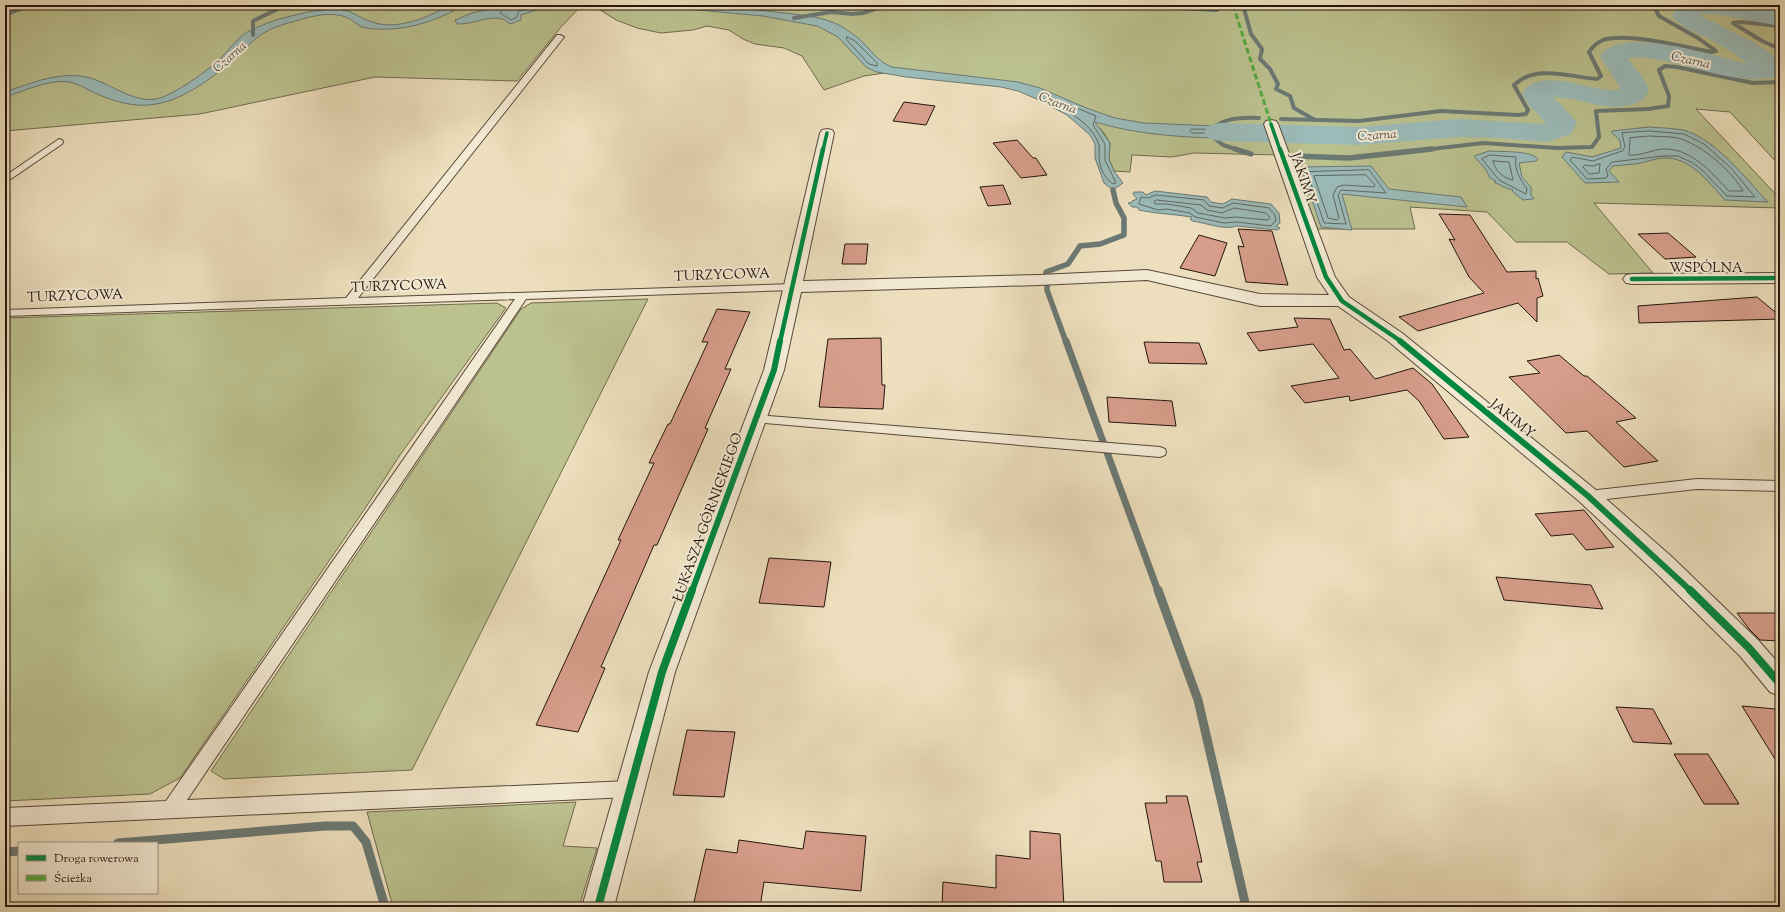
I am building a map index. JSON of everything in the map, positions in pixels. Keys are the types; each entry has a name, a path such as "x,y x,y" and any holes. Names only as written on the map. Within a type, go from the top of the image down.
{"street":[{"name":"JAKIMY","path":"1271,124 1326,277 1342,301 1395,337 1588,496 1663,564 1749,648 1780,684"},
{"name":"ŁUKASZA GÓRNICKIEGO","path":"598,907 662,672 774,370 827,133"},
{"path":"793,287 1147,275 1260,300 1342,301"},
{"name":"WSPÓLNA","path":"1632,279 1780,278"}],"lane":[{"path":"350,301 560,37"},
{"path":"5,180 59,142"},
{"name":"TURZYCOWA","path":"5,313 793,287"},
{"path":"171,809 523,296"},
{"path":"756,420 1160,452"},
{"path":"1588,496 1697,484 1780,486"},
{"path":"5,817 629,789"}],"green space":[{"path":"5,5 582,5 561,27 517,81 375,77 200,114 5,131"},
{"path":"587,5 1780,5 1780,166 1730,112 1696,109 1780,199 1780,208 1594,203 1653,273 1609,274 1567,242 1516,242 1487,212 1410,207 1415,229 1304,229 1278,155 1194,153 1172,157 1132,155 1130,172 1114,171 1109,159 1110,143 1104,133 1094,122 1012,85 891,72 864,76 824,90 802,56 784,48 755,44 743,39 729,30 707,26 693,30 661,33 637,28 616,20 597,8"},
{"path":"648,299 412,770 224,779 211,771 521,309 531,303"},
{"path":"497,303 506,308 400,455 364,510 180,778 150,794 5,801 5,318"},
{"path":"576,802 563,846 597,848 579,907 393,907 367,812"}],"water":[{"path":"450,5 464,5 430,21 417,25 392,29 366,28 341,15 333,14 316,16 276,27 262,34 226,66 198,87 177,98 156,104 126,104 104,97 69,82 53,82 5,97 5,92 25,85 58,77 80,76 98,81 131,96 156,99 172,93 200,75 225,54 243,35 259,26 276,20 313,11 341,9 372,22 392,25 402,24 423,18"},
{"path":"508,5 552,5 521,15 521,20 510,24 497,18 462,24 457,24 455,20 472,13"},
{"path":"644,5 731,8 814,17 832,22 845,29 858,38 882,61 892,67 1018,82 1040,88 1086,108 1115,118 1144,123 1265,128 1270,139 1204,138 1160,135 1116,128 1095,122 1110,143 1109,159 1114,171 1123,183 1113,190 1104,183 1095,158 1095,144 1090,135 1067,115 1018,91 1001,87 906,77 877,72 867,68 838,37 817,26 763,16"},
{"path":"1649,127 1683,130 1695,134 1707,141 1740,171 1768,202 1725,200 1698,172 1681,161 1672,158 1662,158 1613,166 1609,171 1619,182 1585,183 1562,157 1566,152 1592,157 1621,148 1620,140 1612,133 1612,131"},
{"path":"1489,151 1529,154 1538,159 1536,161 1519,163 1522,177 1531,187 1531,195 1534,198 1533,199 1523,200 1512,191 1513,190 1494,182 1496,181 1490,178 1486,170 1474,156"},
{"path":"1371,166 1389,189 1461,197 1467,207 1342,194 1352,230 1321,227 1301,167"},
{"path":"1155,191 1207,197 1211,202 1223,204 1232,199 1271,204 1279,213 1280,223 1276,226 1280,228 1277,230 1236,226 1221,227 1192,221 1190,219 1192,217 1139,210 1137,207 1132,207 1128,203 1137,199 1133,194 1134,192 1143,192 1146,195"}],"building":[{"path":"904,102 935,106 926,125 893,121"},
{"path":"1017,140 1033,158 1036,158 1047,175 1021,178 993,143"},
{"path":"1003,185 1011,204 988,206 980,187"},
{"path":"1439,214 1470,215 1507,272 1536,271 1536,279 1538,278 1543,296 1537,298 1537,322 1518,303 1418,331 1399,317 1484,293 1469,277 1449,239 1455,240"},
{"path":"1238,229 1272,231 1288,285 1246,282 1238,246 1244,247"},
{"path":"1668,233 1696,257 1665,259 1638,234"},
{"path":"1199,235 1227,243 1215,276 1180,268"},
{"path":"845,244 868,244 866,264 842,264"},
{"path":"1757,297 1780,316 1780,319 1639,323 1638,306"},
{"path":"717,309 750,312 725,369 731,369 705,428 708,429 657,545 654,545 601,667 605,668 578,732 536,725 621,540 618,540 654,463 649,463 668,424 670,424 708,342 702,342"},
{"path":"1294,318 1330,319 1344,350 1350,349 1375,379 1413,368 1432,384 1469,437 1444,439 1419,401 1407,390 1350,401 1349,396 1305,403 1291,386 1339,378 1313,344 1259,351 1247,333 1298,327"},
{"path":"881,338 882,385 885,385 883,409 819,407 828,339"},
{"path":"1144,342 1199,343 1207,364 1149,363"},
{"path":"1559,355 1584,376 1587,376 1636,418 1616,422 1658,461 1624,467 1587,431 1566,433 1509,377 1540,373 1527,361"},
{"path":"1107,397 1172,401 1176,426 1109,422"},
{"path":"1584,510 1614,547 1586,550 1573,534 1551,536 1535,514"},
{"path":"769,558 831,562 824,607 759,603"},
{"path":"1496,577 1591,585 1603,609 1504,600"},
{"path":"1737,613 1780,613 1780,641 1760,640 1749,629"},
{"path":"1742,706 1776,709 1780,715 1780,767"},
{"path":"1616,707 1653,709 1672,744 1633,742"},
{"path":"687,730 735,732 724,797 673,795"},
{"path":"1674,754 1708,754 1739,804 1704,804"},
{"path":"1166,796 1187,796 1202,862 1197,862 1202,882 1164,882 1161,861 1156,861 1145,803 1167,803"},
{"path":"806,831 866,836 861,891 764,882 760,907 734,907 694,902 706,849 737,853 739,840 803,849"},
{"path":"1030,831 1060,834 1064,907 942,907 943,882 996,888 996,855 1030,859"}],"waterway":[{"path":"5,15 31,5"},
{"path":"253,35 253,21 286,5"},
{"path":"794,18 831,12 852,14 863,13 877,8 909,5"},
{"path":"1138,5 1178,8"},
{"path":"1243,5 1251,34 1262,49 1260,59 1270,69 1278,84 1276,89 1290,96 1294,108 1315,120"},
{"path":"1315,120 1359,121 1441,111 1518,115 1526,114 1528,110 1514,85 1522,79 1542,73 1564,74 1597,79 1601,76 1589,52 1598,42 1614,38 1641,39 1711,52 1716,51 1698,38 1659,16 1656,10 1662,5"},
{"name":"Czarna","path":"1219,132 1359,136 1459,128 1499,129 1547,133 1560,128 1562,122 1539,99 1536,93 1544,89 1555,88 1611,99 1623,98 1634,93 1634,87 1613,56 1621,51 1632,49 1647,50 1750,72 1764,71 1768,66 1733,42 1697,24 1684,15 1690,9 1699,7 1722,8 1780,19"},
{"path":"1178,8 1217,10"},
{"path":"1780,26 1741,22 1733,23 1762,41 1780,49"},
{"path":"1426,150 1483,143 1557,148 1592,147 1599,137 1596,111 1648,109 1668,106 1669,96 1659,70 1665,66 1677,67 1753,83 1780,82"},
{"path":"1235,149 1223,145 1207,132 1213,127 1231,119 1259,118"},
{"path":"1281,119 1315,120"},
{"path":"1235,149 1251,154"},
{"path":"1426,150 1432,149"},
{"path":"1295,156 1349,158 1426,150"},
{"path":"1046,275 1046,272 1068,264 1080,246 1100,244 1124,235 1124,218 1116,203 1113,190"},
{"path":"1047,284 1047,290 1066,342"},
{"path":"1066,341 1158,591"},
{"path":"1158,590 1198,700 1246,907"},
{"path":"130,842 325,826 353,826 366,842 385,907"},
{"path":"5,852 18,851"}],"marked path":[{"path":"1233,5 1271,124"}],"cycle path":[{"path":"1271,124 1326,277 1342,301 1395,337 1588,496 1663,564 1749,648 1780,684"},
{"path":"598,907 662,672 774,370 827,133"},
{"path":"1632,279 1780,278"}]}
